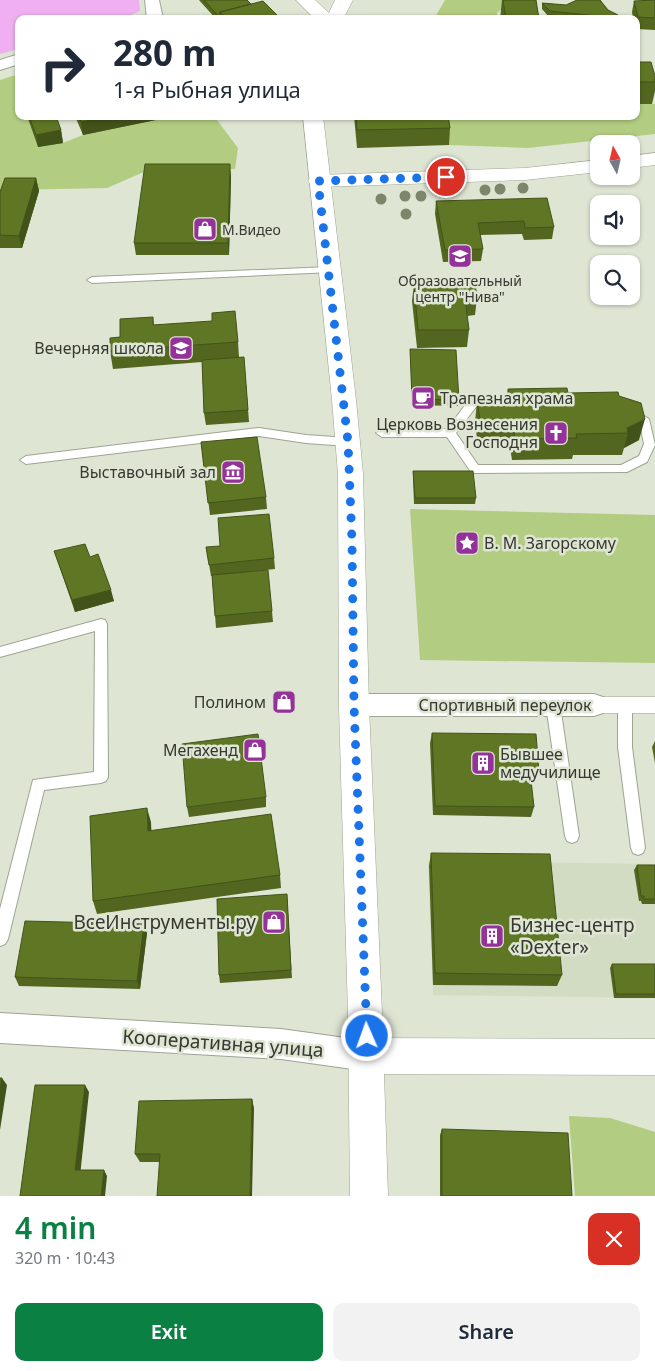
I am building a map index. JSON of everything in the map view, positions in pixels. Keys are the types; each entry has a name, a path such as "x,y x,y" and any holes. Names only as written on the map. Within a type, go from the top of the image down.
{"main road":[{"path":"306,0 320,15"},
{"path":"336,15 344,0"},
{"path":"313,120 318,181 348,442 352,541 354,705 367,1056 369,1196"},
{"path":"640,161 655,159"},
{"path":"318,181 525,174 590,167"},
{"name":"Кооперативная улица","path":"367,1056 655,1057"}],"street":[{"path":"152,0 154,15"},
{"path":"0,65 15,60"},
{"name":"Спортивный переулок","path":"354,705 655,705"},
{"name":"Кооперативная улица","path":"0,1028 280,1044 367,1056"}],"lane":[{"path":"92,280 329,270"},
{"path":"450,433 474,403 502,402"},
{"path":"450,433 475,469 623,468 643,459 650,444 645,422 622,406"},
{"path":"26,460 259,432 306,439 348,442"},
{"path":"382,433 450,433"},
{"path":"0,652 101,624 101,777 38,784 0,939"},
{"path":"553,705 572,836"},
{"path":"625,705 625,747 638,848"}],"shaded area":[{"path":"0,0 139,0 140,11 131,15 15,15 15,50 0,54"},
{"path":"428,861 655,864 655,998 433,995"}],"green space":[{"path":"445,0 513,0 497,13 497,15 436,15"},
{"path":"15,75 15,120 28,120 38,147 63,143 83,135 156,120 217,120 238,148 235,169 153,168 107,188 8,190 0,214 0,80"},
{"path":"640,104 655,104 655,134 590,135 590,141 528,148 449,145 446,130 439,120 640,120"},
{"path":"410,509 655,515 655,663 420,660"},
{"path":"569,1116 610,1118 655,1132 655,1196 575,1196"}],"building":[{"path":"204,0 247,0 251,4 220,12 220,15 217,15"},
{"path":"503,0 536,0 538,15 505,15"},
{"path":"577,0 600,0 608,10 618,15 587,15 550,11 542,3 566,5"},
{"path":"655,0 655,18 640,17 640,15 638,15 634,1"},
{"path":"263,1 277,15 223,15 220,12"},
{"path":"640,62 651,62 655,82 640,82"},
{"path":"30,120 57,120 61,130 36,135"},
{"path":"356,120 449,120 450,128 357,130"},
{"path":"145,164 230,164 228,243 134,243"},
{"path":"5,178 36,178 19,236 0,235 0,192"},
{"path":"547,198 554,227 525,228 524,221 478,223 483,249 445,250 436,201"},
{"path":"475,283 477,298 465,298 469,330 418,330 414,284"},
{"path":"235,311 238,342 110,351 110,338 120,337 120,319 153,317 153,325 212,321 212,313"},
{"path":"410,349 456,350 459,400 412,399"},
{"path":"244,357 248,410 204,413 202,360"},
{"path":"567,388 568,393 618,392 619,396 641,403 645,419 627,428 628,433 576,434 577,438 515,439 513,425 481,425 477,401 509,400 508,389"},
{"name":"Выставочный зал","path":"257,437 266,497 208,503 201,442"},
{"path":"413,471 473,471 476,498 415,498"},
{"path":"269,514 274,558 209,565 206,547 220,546 218,518"},
{"path":"85,544 90,557 98,554 111,590 72,600 54,551"},
{"path":"268,570 272,611 215,616 212,575"},
{"name":"Бывшее медучилище","path":"432,733 536,734 539,771 530,771 534,807 435,806"},
{"path":"258,734 266,797 187,807 182,744"},
{"path":"147,808 148,831 271,814 280,875 93,901 90,816"},
{"name":"Бизнес-центр «Dexter»","path":"431,853 550,854 562,975 435,973"},
{"path":"637,865 655,865 655,899 644,899 644,896 641,896"},
{"path":"287,894 291,970 219,975 217,899"},
{"path":"25,921 144,924 137,981 15,977"},
{"path":"612,964 655,964 655,994 616,994"},
{"path":"35,1085 85,1085 75,1170 104,1170 101,1196 20,1196"},
{"path":"252,1099 250,1196 157,1196 160,1154 135,1154 139,1101"},
{"path":"442,1129 568,1133 572,1196 442,1196"}],"place":[{"name":"М.Видео","path":"205,229"},
{"name":"Образовательный центр \"Нива\"","path":"460,256"},
{"name":"Вечерняя школа","path":"181,348"},
{"name":"Трапезная храма","path":"423,398"},
{"name":"Церковь Вознесения Господня","path":"556,433"},
{"name":"Выставочный зал","path":"233,472"},
{"name":"В. М. Загорскому","path":"467,543"},
{"name":"Полином","path":"284,702"},
{"name":"Мегахенд","path":"255,750"},
{"name":"Бывшее медучилище","path":"483,763"},
{"name":"ВсеИнструменты.ру","path":"274,922"},
{"name":"Бизнес-центр «Dexter»","path":"492,936"}],"route":[{"path":"367,1036 354,705 352,541 348,442 318,181 446,177"}]}
